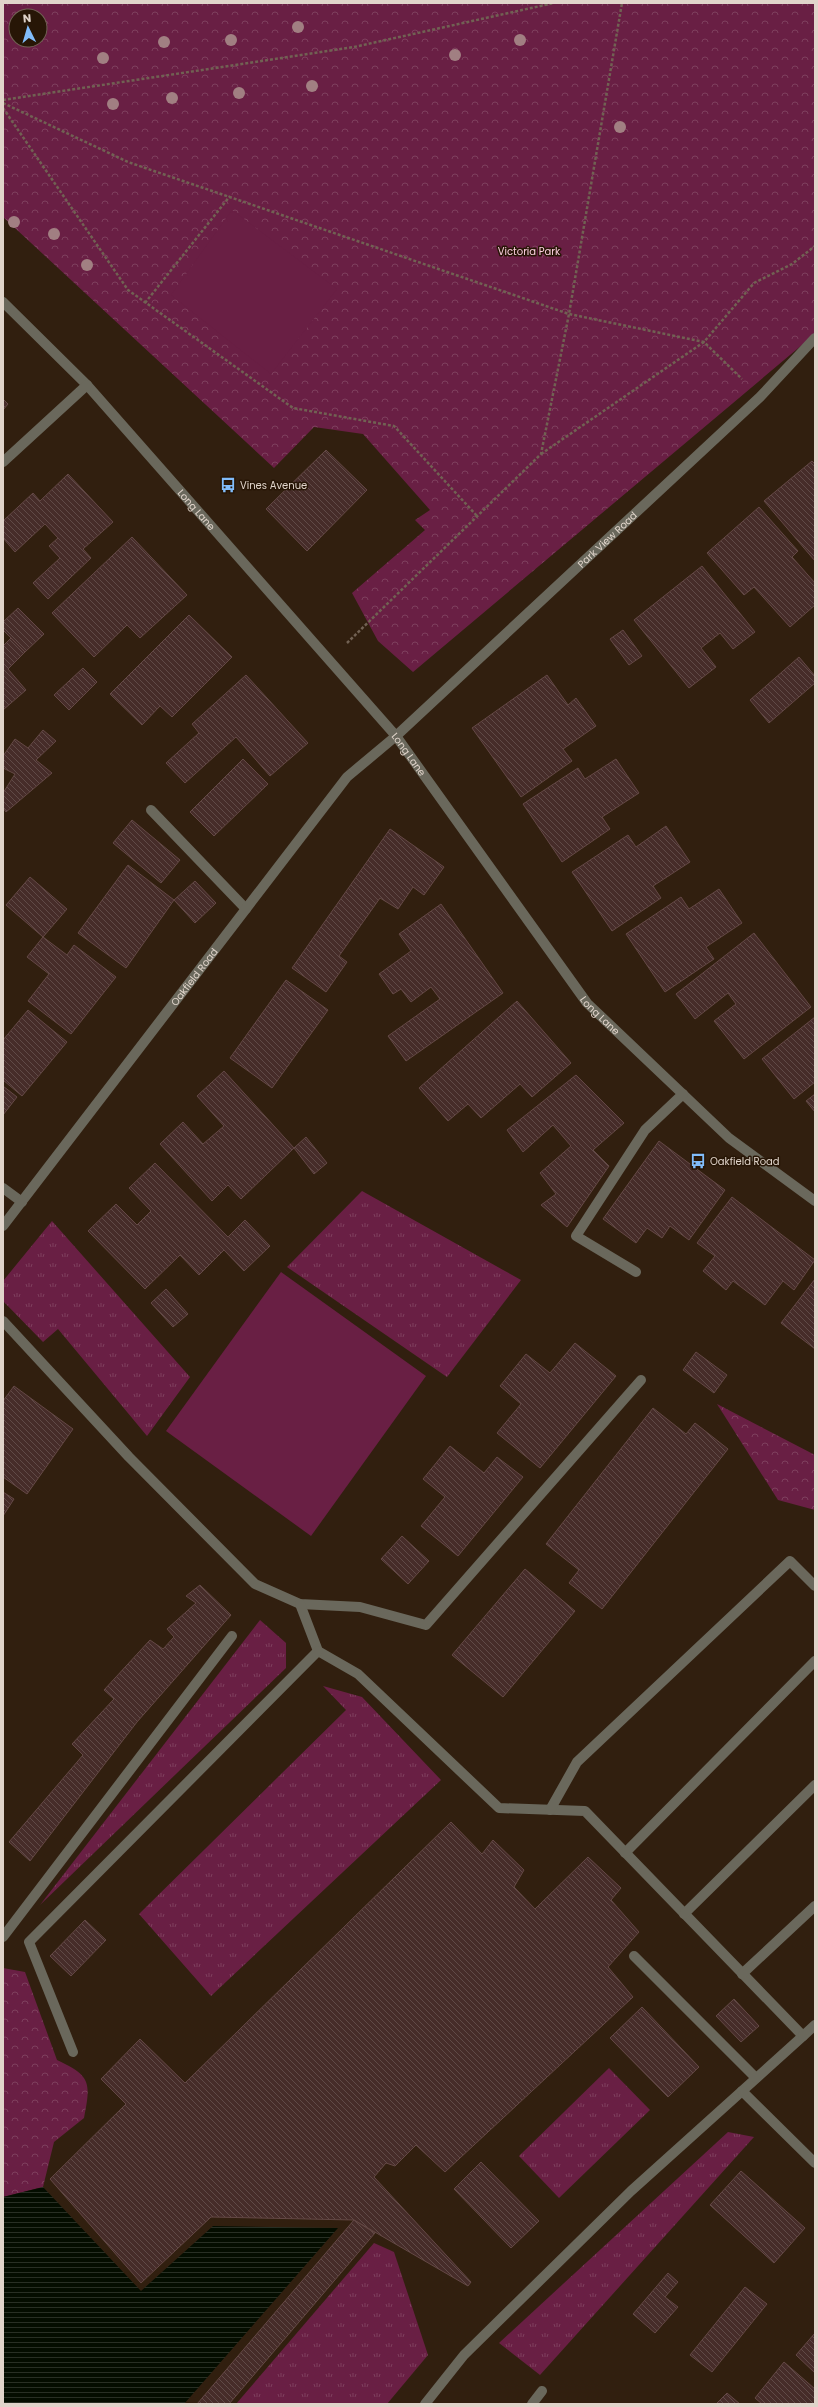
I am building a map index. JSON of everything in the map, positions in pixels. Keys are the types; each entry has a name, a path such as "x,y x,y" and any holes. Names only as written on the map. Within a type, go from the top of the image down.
{"street":[{"name":"Long Lane","path":"3,302 87,385 396,736 588,1003 729,1138 815,1201"},
{"name":"Park View Road","path":"396,736 760,397 815,338"},
{"path":"3,462 87,385"},
{"name":"Oakfield Road","path":"3,1226 347,777 396,736"},
{"path":"151,810 246,909"},
{"path":"636,1272 576,1236 645,1130 683,1094"},
{"path":"3,1188 22,1202"},
{"path":"3,1321 129,1457 255,1584 300,1604 360,1607 426,1625 641,1380"},
{"path":"550,1810 577,1762 790,1561 815,1586"},
{"path":"300,1604 318,1651 358,1674 498,1808 585,1811 803,2036"},
{"path":"3,1937 232,1636"},
{"path":"73,2052 29,1942 318,1651"},
{"path":"625,1853 815,1661"},
{"path":"684,1914 815,1785"},
{"path":"742,1974 815,1906"},
{"path":"634,1956 756,2078"},
{"path":"428,2403 470,2349 631,2191 815,2025"},
{"path":"742,2091 815,2163"},
{"path":"532,2404 542,2391"}],"path":[{"path":"3,102 354,47 554,3"},
{"path":"541,454 568,314 622,3"},
{"path":"3,102 128,162 568,314 704,342 760,397"},
{"path":"3,108 128,290 293,408 394,426 478,517"},
{"path":"145,302 230,196"},
{"path":"329,661 541,454 704,342 754,283 792,264 815,246"}],"green space":[{"name":"Victoria Park","path":"3,3 815,3 815,334 413,672 378,641 352,593 425,530 415,520 430,510 363,434 314,427 274,468 3,217"},
{"path":"232,210 337,289 271,374 171,295"},
{"path":"362,1191 521,1280 447,1377 287,1267"},
{"path":"52,1221 190,1377 147,1436 58,1329 43,1342 3,1301 3,1281"},
{"path":"281,1272 426,1376 311,1536 166,1431"},
{"path":"717,1404 815,1455 815,1510 778,1500"},
{"path":"260,1620 286,1643 286,1668 40,1905"},
{"path":"323,1686 362,1697 441,1780 211,1996 139,1914 346,1710"},
{"path":"3,1968 25,1972 57,2060 77,2071 82,2076 86,2082 88,2096 84,2118 54,2142 43,2187 3,2197"},
{"path":"609,2068 650,2110 559,2198 519,2156"},
{"path":"728,2132 754,2137 540,2375 499,2343"},
{"path":"374,2243 394,2252 428,2355 387,2404 236,2404"}],"shaded area":[{"path":"43,2187 141,2291 213,2226 338,2228 184,2404 3,2404 3,2197"}],"building":[{"path":"3,399 8,404 3,410"},
{"path":"326,450 367,490 307,551 266,509"},
{"path":"812,461 815,464 815,561 764,501"},
{"path":"68,474 113,522 83,549 91,558 48,599 33,583 60,558 49,546 58,538 45,524 15,552 3,538 3,521 33,493 40,501"},
{"path":"759,507 798,551 792,557 815,583 815,605 790,627 754,587 744,595 707,553"},
{"path":"132,537 187,595 140,638 127,625 94,657 52,613"},
{"path":"702,566 755,632 733,649 720,633 701,648 716,667 689,688 634,620"},
{"path":"18,608 44,634 25,652 3,630 3,622"},
{"path":"189,615 232,657 172,717 160,706 142,725 110,694"},
{"path":"623,630 642,656 629,665 610,639"},
{"path":"11,638 25,652 8,669 26,690 3,710 3,646"},
{"path":"799,657 815,676 815,683 769,723 750,700"},
{"path":"83,668 97,682 69,710 54,695"},
{"path":"246,675 308,743 270,776 236,737 185,783 166,763 199,733 192,724"},
{"path":"547,675 568,705 576,698 596,726 563,749 572,761 521,797 472,728"},
{"path":"43,730 56,741 36,760 52,773 6,812 3,808 3,793 15,774 3,768 3,756 15,739 28,748"},
{"path":"243,759 268,784 214,836 190,812"},
{"path":"616,759 639,793 602,817 610,829 562,862 523,804 578,768 585,779"},
{"path":"132,820 180,860 161,883 113,843"},
{"path":"666,826 690,862 653,886 661,898 612,931 572,872 628,835 636,847"},
{"path":"390,829 444,867 424,895 413,887 398,909 380,898 339,956 347,962 326,992 292,968"},
{"path":"128,865 174,900 126,968 78,933"},
{"path":"30,877 67,909 43,937 6,905"},
{"path":"195,881 216,903 195,923 174,900"},
{"path":"719,889 742,923 706,947 714,959 665,992 626,934 681,897 689,909"},
{"path":"441,904 503,993 406,1061 388,1036 440,999 431,987 411,1002 401,989 393,994 379,974 411,951 399,934"},
{"path":"754,933 811,1007 744,1059 714,1021 736,1004 728,993 695,1019 676,994"},
{"path":"43,937 67,955 74,945 116,977 71,1034 28,1001 49,974 27,957"},
{"path":"286,980 328,1010 272,1088 230,1058"},
{"path":"517,1001 571,1063 532,1097 520,1084 481,1118 468,1104 448,1121 419,1088"},
{"path":"28,1010 67,1042 22,1096 3,1080 3,1040"},
{"path":"815,1017 815,1082 794,1099 762,1059"},
{"path":"224,1071 294,1148 241,1199 228,1185 212,1201 160,1144 183,1122 203,1144 224,1126 197,1096"},
{"path":"576,1075 624,1123 593,1150 609,1166 567,1227 541,1205 556,1194 540,1173 571,1146 553,1125 523,1152 507,1130"},
{"path":"3,1086 17,1097 3,1115"},
{"path":"815,1094 815,1112 806,1101"},
{"path":"306,1137 327,1163 314,1174 294,1148"},
{"path":"659,1141 725,1190 689,1240 670,1226 662,1238 647,1228 636,1243 603,1219"},
{"path":"155,1163 228,1237 245,1220 270,1246 244,1271 224,1250 199,1275 180,1255 145,1289 88,1231 116,1204 137,1225 151,1211 129,1188"},
{"path":"732,1197 815,1260 794,1290 783,1281 765,1305 733,1281 726,1290 703,1271 715,1256 697,1243"},
{"path":"815,1279 815,1349 781,1323"},
{"path":"166,1289 188,1314 173,1327 151,1303"},
{"path":"575,1343 616,1376 540,1468 497,1433 521,1404 500,1386 526,1354 550,1373"},
{"path":"696,1352 727,1375 714,1393 683,1370"},
{"path":"14,1386 73,1429 27,1494 3,1477 3,1401"},
{"path":"653,1408 686,1434 695,1423 728,1449 602,1609 569,1583 579,1570 546,1544"},
{"path":"450,1446 484,1473 497,1457 523,1477 458,1556 421,1526 445,1497 423,1479"},
{"path":"3,1492 14,1499 3,1516"},
{"path":"402,1536 429,1561 408,1584 381,1559"},
{"path":"525,1569 575,1611 503,1697 452,1655"},
{"path":"200,1585 231,1615 137,1722 30,1861 9,1842 83,1755 72,1744 114,1699 104,1690 150,1640 163,1649 174,1637 167,1629 196,1603 186,1596"},
{"path":"451,1822 482,1854 493,1840 524,1870 514,1887 535,1909 588,1857 621,1888 611,1900 639,1932 608,1967 633,1997 445,2172 416,2145 395,2166 386,2163 374,2177 471,2282 468,2286 354,2220 211,2217 141,2283 50,2179 126,2104 101,2079 140,2039 185,2083"},
{"path":"85,1920 106,1940 71,1976 50,1956"},
{"path":"734,1999 759,2026 741,2042 716,2016"},
{"path":"642,2007 699,2067 668,2097 610,2038"},
{"path":"481,2162 539,2221 511,2248 454,2189"},
{"path":"741,2171 805,2228 774,2263 710,2205"},
{"path":"354,2220 375,2233 229,2404 197,2404"},
{"path":"668,2273 678,2282 665,2297 678,2307 655,2333 633,2314"},
{"path":"745,2287 767,2304 712,2372 690,2355"},
{"path":"815,2333 815,2373 796,2355"},
{"path":"784,2362 815,2389 815,2404 762,2404 755,2398"},
{"path":"727,2393 740,2404 716,2404"}],"place":[{"name":"Vines Avenue","path":"228,485"},
{"name":"Oakfield Road","path":"698,1161"}]}
